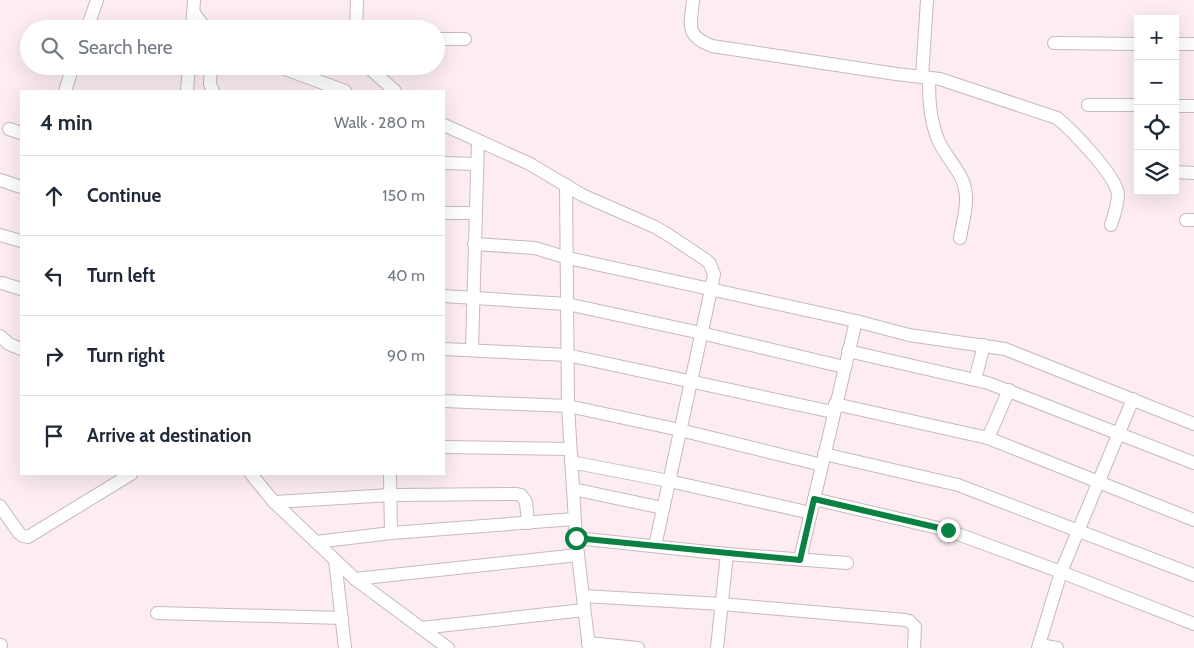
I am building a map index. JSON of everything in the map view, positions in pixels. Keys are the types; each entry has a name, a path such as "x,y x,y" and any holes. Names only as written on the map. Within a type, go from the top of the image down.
{"street":[{"path":"89,20 96,0"},
{"path":"356,20 357,0"},
{"path":"693,0 691,29 695,37 712,46 961,85 1057,118 1112,179 1118,196 1111,225"},
{"path":"927,0 926,78 929,106 936,132 944,151 960,174 966,196 960,238"},
{"path":"193,20 194,6"},
{"path":"194,6 201,20"},
{"path":"445,39 465,39"},
{"path":"1054,43 1134,44"},
{"path":"1179,44 1194,44"},
{"path":"65,90 70,75"},
{"path":"187,90 188,75"},
{"path":"210,75 210,84 213,90"},
{"path":"301,75 342,90"},
{"path":"376,75 391,90"},
{"path":"1088,105 1134,106"},
{"path":"1179,106 1194,106"},
{"path":"445,125 530,164 582,195 655,227 706,260 713,269 711,290 654,546"},
{"path":"472,350 478,140"},
{"path":"445,163 477,164"},
{"path":"1179,172 1194,173"},
{"path":"0,180 20,187"},
{"path":"566,185 568,406 574,519 589,645 638,648"},
{"path":"445,213 475,213"},
{"path":"0,235 20,241"},
{"path":"474,244 535,248 568,258 909,335 1005,349 1194,424"},
{"path":"2,283 20,289"},
{"path":"445,296 567,304 844,367"},
{"path":"800,560 834,408 856,322"},
{"path":"0,336 9,344 20,349"},
{"path":"975,380 984,345"},
{"path":"445,349 568,355 690,381 988,438 1194,520"},
{"path":"848,351 975,380 1009,390 1194,463"},
{"path":"988,438 1009,390"},
{"path":"1057,648 1039,646 1061,572 1133,399"},
{"path":"445,401 568,406 823,459 952,483 1194,575"},
{"path":"445,447 571,456 811,513"},
{"path":"0,506 23,536 31,535 129,475"},
{"path":"252,475 274,502 355,578 448,648"},
{"path":"390,475 391,533"},
{"path":"573,489 663,508"},
{"path":"274,502 391,495 517,494 521,495 526,502 528,523"},
{"path":"814,499 948,530 1194,624"},
{"path":"316,542 391,533 574,519"},
{"path":"576,538 728,554 847,563"},
{"path":"717,648 728,554"},
{"path":"355,578 578,555"},
{"path":"335,560 346,647"},
{"path":"583,596 722,604 904,620 909,621 914,627 914,648"},
{"path":"421,628 584,610"},
{"path":"158,613 342,618"}],"route":[{"path":"576,538 800,560 814,499 948,530"}]}
